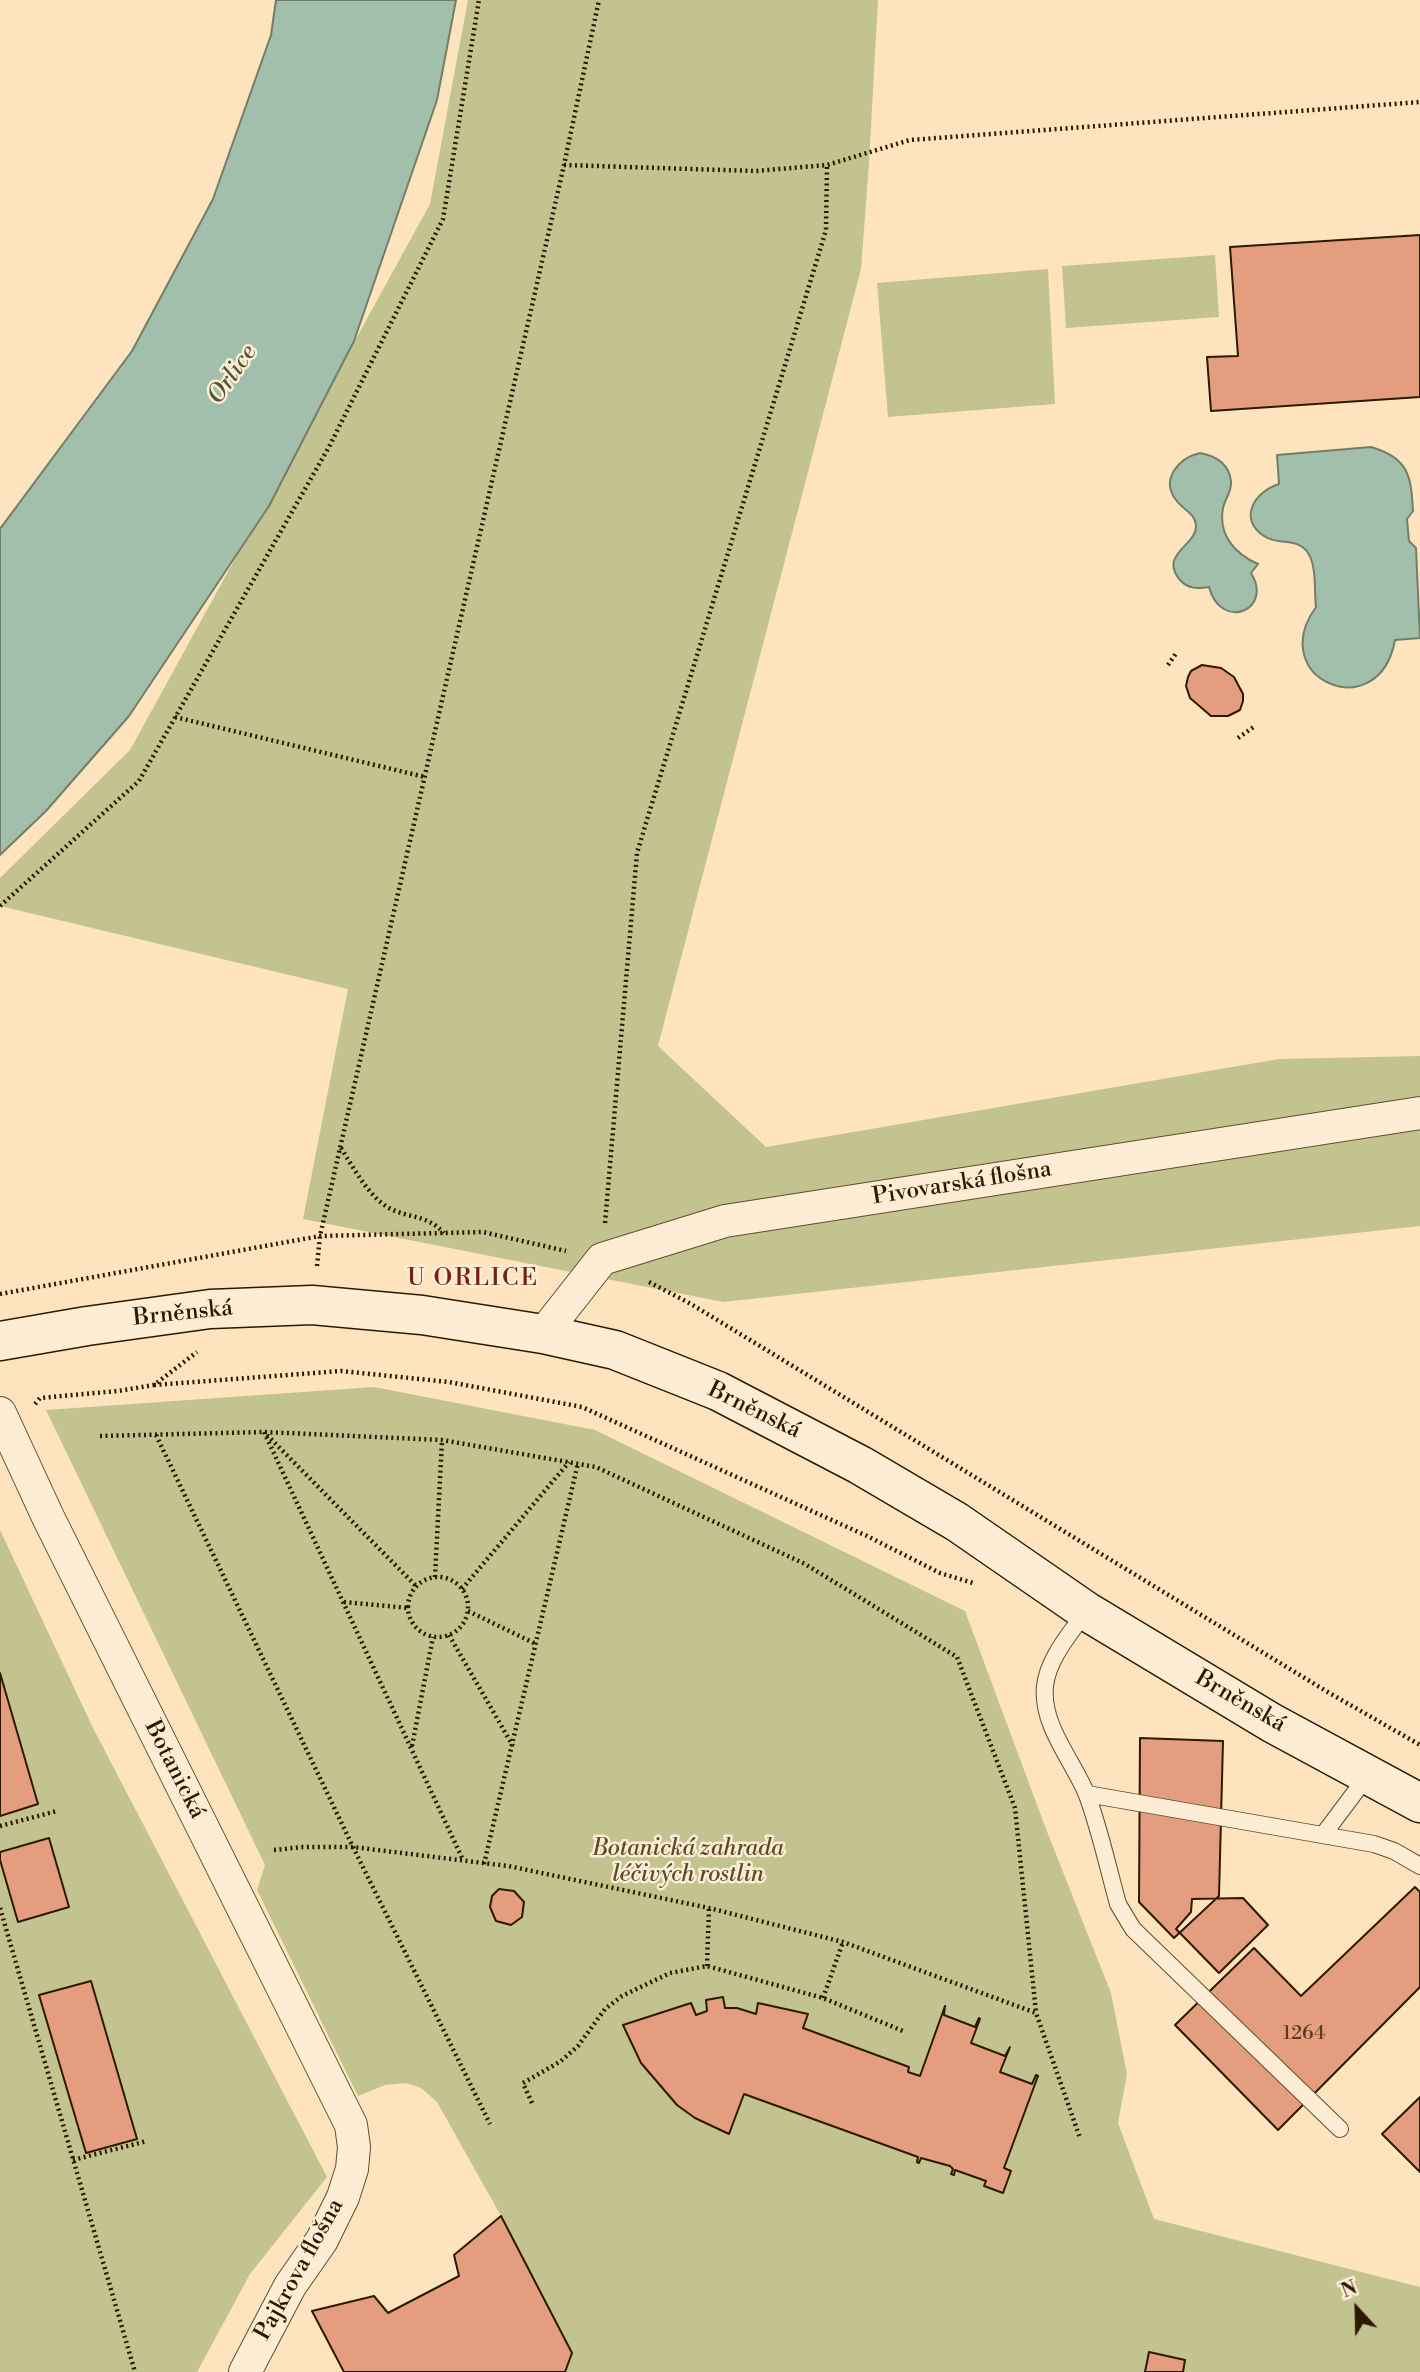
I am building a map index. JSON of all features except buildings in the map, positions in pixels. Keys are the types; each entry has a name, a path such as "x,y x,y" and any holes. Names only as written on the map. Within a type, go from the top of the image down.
{"street":[{"name":"Pivovarská flošna","path":"602,1259 725,1221 1420,1113"},
{"path":"544,1334 602,1259"},
{"name":"Brněnská","path":"0,1341 210,1309 312,1305 422,1315 544,1334 615,1350 718,1391 860,1465 957,1521 1086,1611 1272,1723 1420,1802"},
{"name":"Botanická","path":"5,1423 54,1529 351,2125"},
{"name":"Pajkrova flošna","path":"245,2372 290,2286 322,2241 343,2197 352,2169 355,2147 351,2125"}],"lane":[{"path":"1086,1611 1053,1661 1045,1687 1050,1720 1087,1794 1124,1917 1133,1929 1340,2129"},
{"path":"1323,1835 1369,1773"},
{"path":"1087,1794 1374,1844 1394,1851 1420,1866"}],"path":[{"path":"0,906 139,781 330,445 443,219 480,0"},
{"path":"0,1294 320,1237 564,165 599,0"},
{"path":"564,165 755,171 827,165 910,140 1420,102"},
{"path":"602,1259 637,853 826,230 827,165"},
{"path":"1168,664 1177,652"},
{"path":"175,717 425,777"},
{"path":"1238,738 1255,726"},
{"path":"341,1147 363,1184 389,1208 434,1223 444,1233"},
{"path":"154,1385 204,1346"},
{"path":"5,1423 40,1398 154,1385 341,1371 449,1382 582,1408 867,1536 940,1573 978,1584"},
{"path":"264,1432 416,1586"},
{"path":"264,1432 463,1861"},
{"path":"100,1436 264,1432 442,1440 596,1467 805,1564 957,1657 1014,1808 1036,2013 1080,2138"},
{"path":"156,1435 353,1847 490,2124"},
{"path":"435,1577 442,1440"},
{"path":"462,1589 569,1462"},
{"path":"484,1864 579,1463"},
{"path":"435,1577 445,1578 462,1589 468,1603 468,1611 462,1625 449,1635 433,1637 415,1626 408,1608 416,1586 435,1577"},
{"path":"344,1602 408,1608"},
{"path":"468,1611 537,1644"},
{"path":"449,1635 513,1746"},
{"path":"412,1747 433,1637"},
{"path":"0,1826 57,1811"},
{"path":"274,1850 353,1847 555,1875 709,1908 843,1942 1036,2013"},
{"path":"0,1908 135,2372"},
{"path":"707,1966 709,1908"},
{"path":"822,1998 843,1942"},
{"path":"532,2103 523,2083 578,2046 606,2009 622,1996 670,1973 707,1966 822,1998 903,2031"},
{"path":"73,2161 146,2140"}],"green space":[{"path":"468,0 878,0 861,269 658,1046 766,1147 1279,1059 1420,1056 1420,1226 723,1302 303,1219 348,989 0,906 0,878 130,750 430,204"},
{"path":"1215,255 1219,317 1066,328 1062,266"},
{"path":"1048,269 1055,404 888,417 877,283"},
{"name":"Botanická zahrada léčivých rostlin","path":"374,1387 595,1430 965,1611 1046,1829 1111,1993 1127,2074 1118,2123 1154,2219 1420,2287 1420,2372 565,2372 572,2353 501,2216 437,2102 421,2088 406,2083 385,2085 358,2096 257,1890 265,1865 46,1410"},
{"path":"0,1530 93,1728 327,2177 250,2274 197,2372 0,2372"}],"water":[{"name":"Orlice","path":"276,0 456,0 437,100 354,341 269,506 129,716 46,811 0,855 0,529 132,351 213,199 271,35"},
{"path":"1371,447 1393,457 1406,470 1409,478 1413,511 1407,519 1409,541 1416,548 1420,638 1395,640 1385,667 1369,682 1349,687 1330,684 1314,672 1304,655 1304,633 1316,607 1311,558 1299,545 1275,541 1264,536 1256,529 1251,514 1256,499 1279,484 1277,455"},
{"path":"1200,453 1216,459 1228,470 1231,485 1223,508 1223,527 1235,549 1258,564 1251,573 1256,586 1256,597 1251,606 1243,611 1224,609 1215,601 1209,587 1190,587 1180,580 1174,571 1176,556 1195,532 1196,525 1191,514 1172,492 1171,477 1174,470 1185,460"}],"district":[{"name":"U ORLICE","path":"473,1279"}]}
